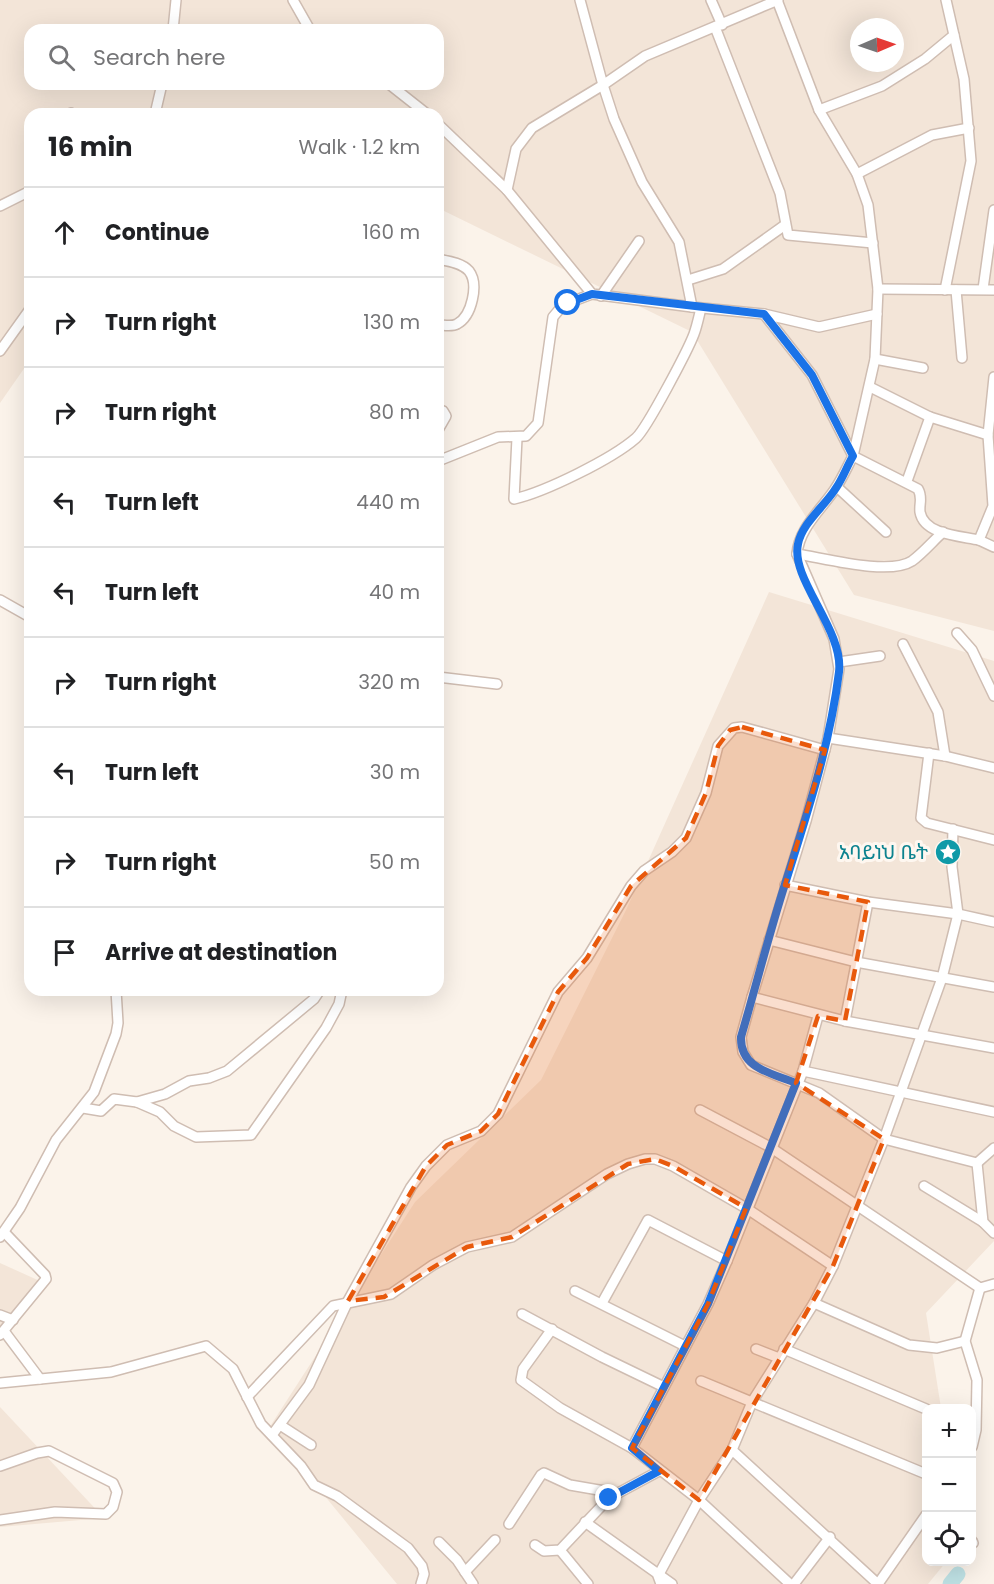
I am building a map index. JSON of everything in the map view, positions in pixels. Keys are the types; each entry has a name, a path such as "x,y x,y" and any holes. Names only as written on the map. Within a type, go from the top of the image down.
{"street":[{"path":"174,24 177,0"},
{"path":"293,0 307,24"},
{"path":"517,438 514,499 552,485 618,450 638,436 694,335 697,307 679,242 642,182 614,119 580,0"},
{"path":"711,0 718,26 780,193 788,235 873,243"},
{"path":"507,190 516,150 532,128 603,85 645,56 778,0 819,110 857,174 868,205 878,290 875,358 853,456 837,487 805,528 798,545 797,554 834,639 839,662 825,750 741,1037 746,1059 751,1065 819,1093 884,1139 977,1163"},
{"path":"945,290 971,160 964,79 946,0"},
{"path":"819,110 882,86 925,59 954,34"},
{"path":"156,108 161,90"},
{"path":"397,90 419,108"},
{"path":"857,174 932,135 969,128"},
{"path":"444,130 507,190 596,295"},
{"path":"0,206 24,194"},
{"path":"983,290 994,213"},
{"path":"688,280 723,269 785,225"},
{"path":"596,295 639,241"},
{"path":"444,261 464,267 470,272 474,287 471,305 461,321 453,326 444,325"},
{"path":"878,290 994,290"},
{"path":"956,290 962,358"},
{"path":"444,459 498,437 517,438 531,432 538,423 553,317 563,305 596,295 764,314 819,327 877,314"},
{"path":"764,314 812,375 853,456 907,481 918,489 922,496 920,510 924,522 943,532 980,540 994,547"},
{"path":"0,351 24,317"},
{"path":"875,358 923,368"},
{"path":"980,540 993,506 988,435 994,377"},
{"path":"870,387 930,417 988,435"},
{"path":"907,481 930,417"},
{"path":"837,487 886,532"},
{"path":"797,554 879,566 899,565 912,561 943,532"},
{"path":"0,600 24,614"},
{"path":"957,633 972,650 994,696"},
{"path":"903,644 938,712 945,756"},
{"path":"839,662 880,656"},
{"path":"444,678 497,684"},
{"path":"272,1435 309,1385 348,1301 411,1187 447,1145 481,1131 498,1113 558,992 588,958 631,886 644,871 672,852 686,838 697,818 712,764 725,736 734,728 742,727 825,750"},
{"path":"828,738 929,753 994,768"},
{"path":"929,753 921,818 994,840"},
{"path":"659,1580 699,1500 732,1450 752,1402 814,1303 833,1266 884,1139 942,978 958,914 952,867 952,829"},
{"path":"785,885 868,902 958,914 994,922"},
{"path":"845,1021 868,902"},
{"path":"769,940 856,962 994,987"},
{"path":"40,1379 2,1333 46,1279 45,1275 2,1235 20,1208 56,1140 94,1092 116,1034 118,1023 116,996"},
{"path":"137,1102 165,1094 189,1081 209,1078 233,1068 316,996"},
{"path":"83,1108 100,1111 114,1099 137,1102 160,1112 174,1126 196,1137 251,1135 326,1028 341,996"},
{"path":"752,998 818,1016 994,1048"},
{"path":"632,1448 727,1261 770,1147 802,1071 818,1016"},
{"path":"802,1071 994,1112"},
{"path":"700,1110 770,1147 857,1208 980,1288 994,1284"},
{"path":"977,1163 994,1148"},
{"path":"247,1397 328,1310 348,1301 384,1297 467,1247 512,1237 607,1174 645,1159 673,1166 746,1208 833,1266"},
{"path":"977,1163 983,1222"},
{"path":"924,1186 983,1222 994,1233"},
{"path":"602,1303 648,1220 727,1261"},
{"path":"976,1404 977,1380 965,1341 980,1288"},
{"path":"575,1291 685,1346"},
{"path":"814,1303 909,1345 937,1348 965,1341"},
{"path":"522,1314 602,1358 664,1387"},
{"path":"0,1315 13,1320"},
{"path":"552,1329 523,1369 521,1380 560,1408 632,1448 699,1500 792,1584 830,1537"},
{"path":"0,1383 111,1372 206,1346 232,1369 261,1424 301,1466 314,1485 337,1496 408,1548 422,1566 424,1574 421,1584"},
{"path":"756,1349 778,1358"},
{"path":"784,1349 922,1407"},
{"path":"701,1381 922,1472"},
{"path":"280,1425 311,1445"},
{"path":"732,1450 830,1537 878,1584 922,1522"},
{"path":"0,1465 49,1451 112,1483 117,1492 113,1507 106,1514 55,1512 0,1520"},
{"path":"535,1545 544,1551 560,1550 616,1493 659,1471"},
{"path":"509,1524 544,1473 570,1485 616,1493"},
{"path":"585,1522 659,1580 672,1584"},
{"path":"465,1572 495,1540"},
{"path":"439,1542 473,1584"},
{"path":"560,1550 588,1584"}],"highlighted area":[{"path":"742,727 825,750 785,885 868,902 845,1021 818,1016 796,1083 884,1139 833,1266 699,1500 632,1448 708,1304 746,1208 673,1166 655,1159 628,1164 512,1237 467,1247 384,1297 348,1301 426,1166 447,1145 481,1131 498,1114 558,992 587,958 631,886 686,838 706,793 718,746 730,730"}],"shaded area":[{"path":"0,0 994,0 994,631 854,595 692,332 444,211 444,108 24,108 24,369 0,403"},
{"path":"769,592 994,661 994,1241 926,1313 940,1404 922,1404 922,1566 943,1566 928,1584 397,1584 269,1428 415,1202 541,1080 627,908"},
{"path":"0,1263 42,1282 0,1337"},
{"path":"0,1407 104,1518 0,1527"}],"waterway":[{"path":"950,1584 958,1574"}],"place":[{"name":"አባይነህ ቤት","path":"948,852"}],"route":[{"path":"568,303 592,294 764,314 812,375 853,456 837,487 800,536 798,545 797,554 800,564 834,639 839,656 839,669 828,738 806,821 741,1037 743,1052 751,1065 796,1083 708,1304 632,1448 659,1471 609,1498"}]}
